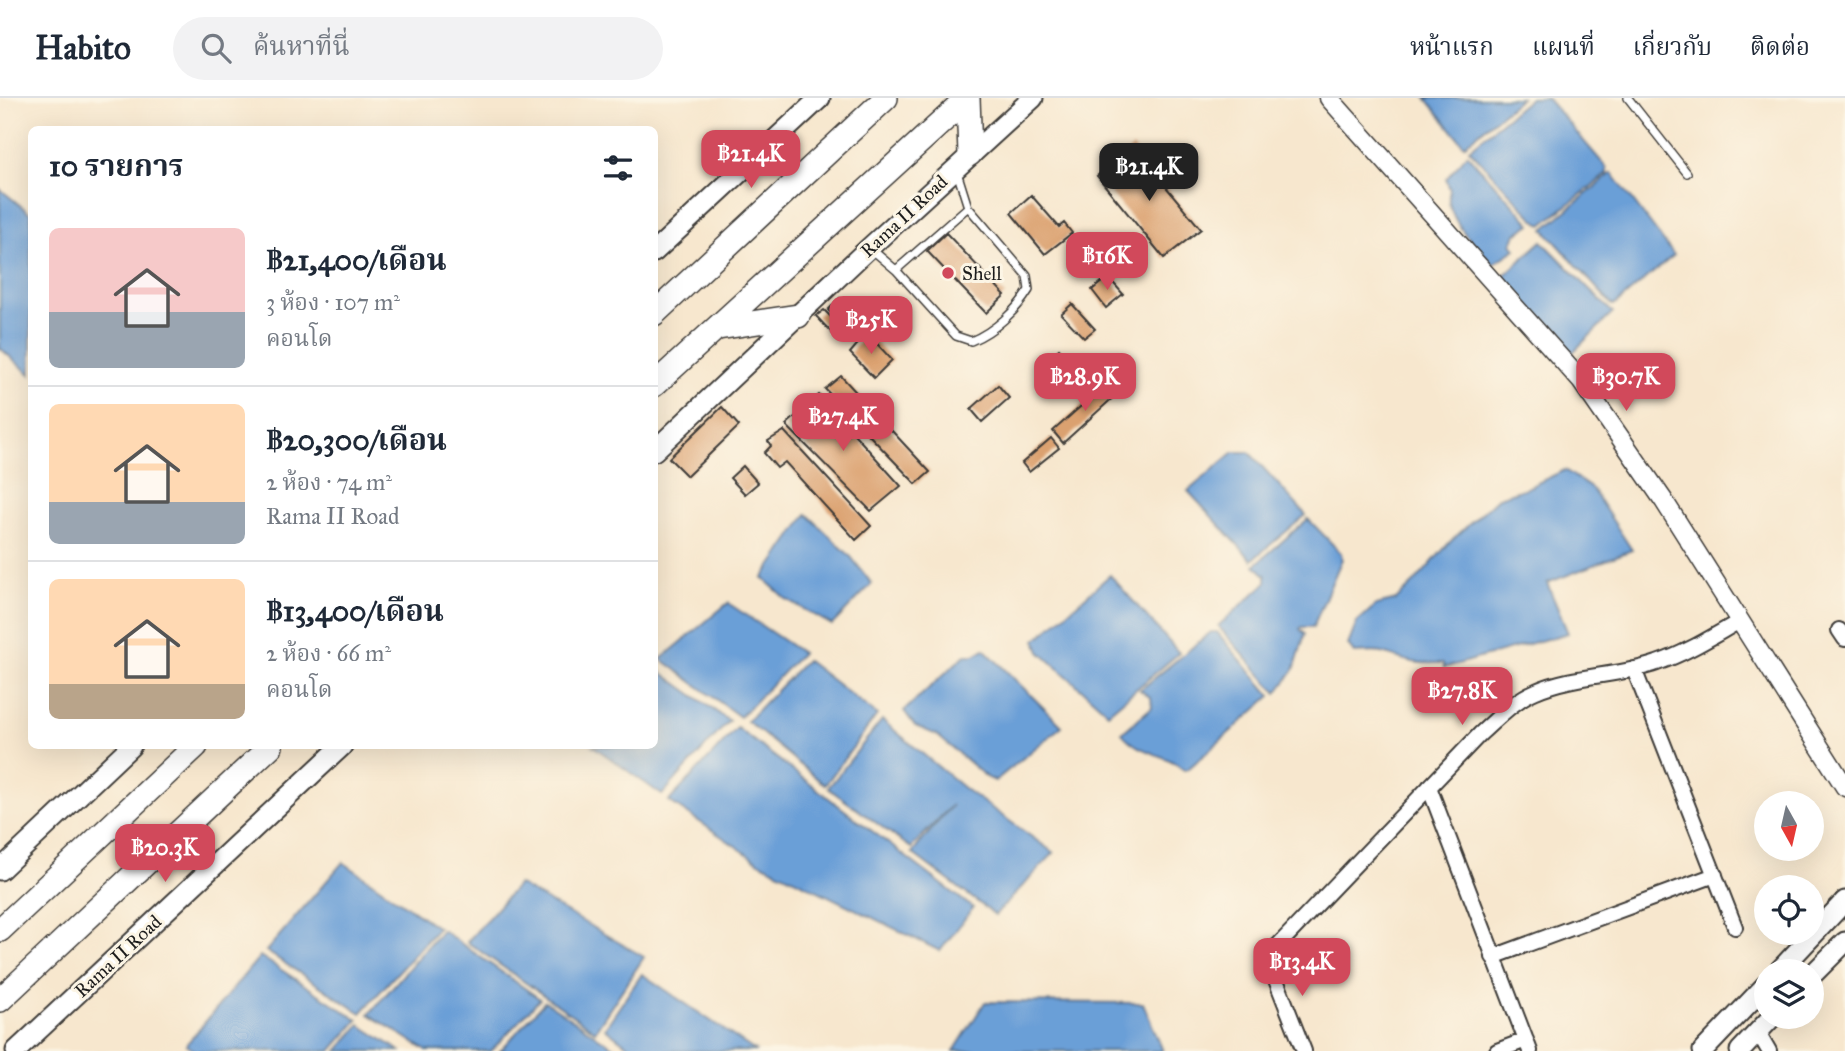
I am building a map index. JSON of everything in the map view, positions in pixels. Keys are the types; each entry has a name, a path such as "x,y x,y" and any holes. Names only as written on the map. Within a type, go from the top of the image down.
{"highway":[{"path":"658,310 887,98"},
{"path":"963,161 968,98"},
{"path":"658,382 968,98"},
{"path":"718,328 797,316"},
{"path":"0,930 193,749"},
{"path":"0,1000 268,749"}],"main road":[{"path":"658,248 820,98"},
{"name":"Rama II Road","path":"658,447 1032,98"},
{"path":"0,870 128,749"},
{"name":"Rama II Road","path":"16,1051 339,749"},
{"path":"1790,959 1845,901"},
{"path":"1824,963 1845,942"},
{"path":"1703,1051 1754,1003"},
{"path":"1740,1051 1761,1029"}],"street":[{"path":"1329,98 1581,381 1664,501 1845,787"},
{"path":"1304,1051 1267,957 1480,734 1516,702 1535,691 1571,680 1634,669 1680,654 1740,621"},
{"path":"1634,669 1735,927"},
{"path":"1429,787 1528,1045 1497,1051"},
{"path":"1493,957 1715,875"},
{"path":"1758,1032 1769,1051"}],"lane":[{"path":"1628,98 1687,173"},
{"path":"869,248 896,270 956,336 971,341 987,335 1022,301 1029,290 1027,276 968,207 963,161"},
{"path":"896,270 968,207"}],"water":[{"path":"1426,98 1521,98 1464,145"},
{"path":"1530,98 1547,98 1607,168 1607,174 1542,225 1469,149"},
{"path":"1467,154 1531,224 1516,234 1512,243 1516,249 1493,264 1462,230 1451,210 1450,190 1446,179"},
{"path":"1612,173 1674,255 1615,305 1612,305 1544,229"},
{"path":"0,189 28,212 28,372 0,348"},
{"path":"1542,241 1613,313 1572,353 1501,278"},
{"path":"1234,452 1249,452 1306,515 1252,560 1188,491"},
{"path":"1565,470 1592,489 1632,550 1547,583 1568,633 1444,668 1443,663 1418,663 1379,652 1354,653 1348,645 1357,622 1376,605 1396,600 1450,542 1499,497 1529,487"},
{"path":"807,514 851,557 872,584 832,625 786,599 763,578"},
{"path":"1308,519 1341,553 1342,559 1313,627 1300,629 1305,634 1294,670 1277,693 1218,626 1266,583 1266,576 1255,565"},
{"path":"1110,575 1179,653 1108,713 1040,652 1036,640"},
{"path":"728,603 802,653 740,717 661,659"},
{"path":"1211,632 1217,632 1271,696 1184,770 1169,760 1136,746 1122,733 1152,707 1151,698 1140,690"},
{"path":"984,649 1062,726 995,781 986,777 937,735 915,726 904,711 965,655 974,655"},
{"path":"806,660 877,715 825,785 747,721"},
{"path":"658,670 729,721 662,795 597,749 658,749"},
{"path":"882,720 965,789 1054,853 995,915 912,853 952,805 911,848 828,788"},
{"path":"737,728 973,908 940,951 759,862 669,801"},
{"path":"343,862 438,928 361,1013 266,951"},
{"path":"518,884 644,957 595,1031 467,942"},
{"path":"442,930 540,999 491,1051 427,1051 369,1014"},
{"path":"260,956 358,1020 331,1051 195,1051 186,1045"},
{"path":"642,974 755,1051 635,1051 605,1028"},
{"path":"545,1001 619,1051 500,1051"},
{"path":"985,1002 1143,1003 1163,1051 954,1051"},
{"path":"360,1025 400,1051 337,1051"}],"building":[{"path":"1133,147 1201,229 1164,258 1097,176"},
{"path":"1031,195 1059,227 1064,223 1072,233 1045,254 1011,213"},
{"path":"946,233 1005,295 986,313 927,251"},
{"path":"1108,277 1123,294 1106,308 1092,290"},
{"path":"840,298 850,309 839,321 828,310"},
{"path":"1072,304 1095,329 1084,338 1061,314"},
{"path":"824,310 840,326 832,333 816,316"},
{"path":"867,333 892,360 874,378 850,353"},
{"path":"1059,349 1070,361 1049,380 1039,368"},
{"path":"841,376 930,472 916,484 825,389"},
{"path":"1107,383 1117,394 1063,443 1053,431"},
{"path":"998,385 1009,398 982,422 971,409"},
{"path":"819,395 901,486 871,511 786,425"},
{"path":"722,407 739,426 687,476 669,458"},
{"path":"784,431 871,526 856,540 785,462 777,468 764,453 771,446 768,441"},
{"path":"1051,438 1059,448 1029,472 1022,463"},
{"path":"743,466 758,483 745,494 730,478"}],"place":[{"name":"Shell","path":"948,273"}]}
